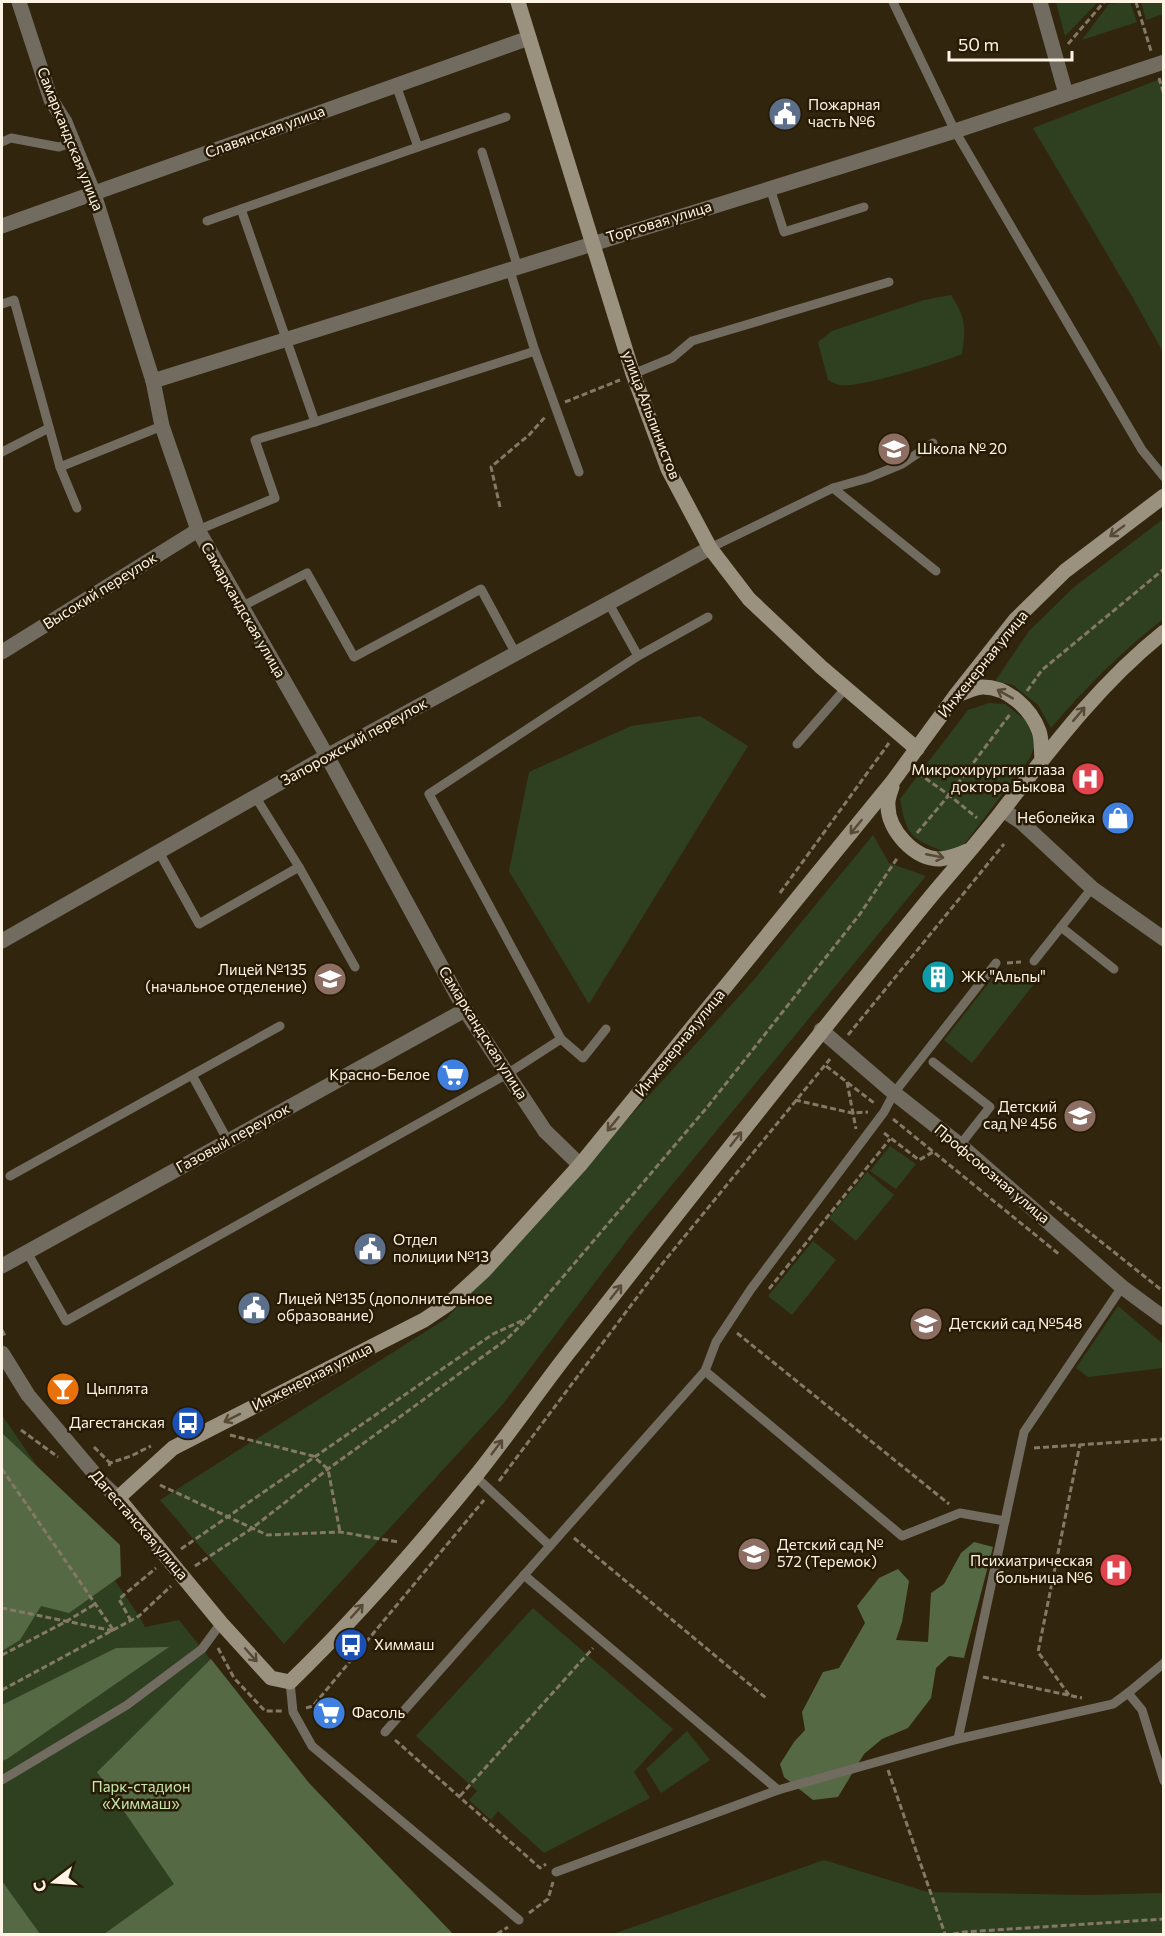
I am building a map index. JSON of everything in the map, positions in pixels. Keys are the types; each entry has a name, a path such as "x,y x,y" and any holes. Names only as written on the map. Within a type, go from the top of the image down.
{"street":[{"name":"Самаркандская улица","path":"19,2 51,100 65,122 94,194 153,381 162,426 198,530 327,756 465,1010 545,1131 580,1165"},
{"name":"улица Альпинистов","path":"518,2 633,374 668,470 710,548 749,599 845,689 917,748"},
{"path":"1040,2 1066,94"},
{"name":"Славянская улица","path":"2,226 530,38"},
{"name":"Торговая улица","path":"153,381 955,131 1159,63"},
{"name":"Инженерная улица","path":"118,1498 173,1448 424,1320 448,1305 484,1271 580,1165 893,781 956,695 1016,620 1065,571 1164,496"},
{"name":"Высокий переулок","path":"2,652 198,530"},
{"name":"Запорожский переулок","path":"2,941 327,756 710,548"},
{"path":"290,1682 318,1655 417,1545 475,1476 560,1363 821,1030 1094,696 1139,651 1164,632"},
{"path":"956,695 982,687 1000,690 1019,702 1027,710 1039,732 1042,759"},
{"path":"893,781 887,804 890,819 906,845 937,859 953,857 969,850"},
{"path":"1003,810 1021,822 1092,888 1164,939"},
{"name":"Газовый переулок","path":"2,1266 465,1010"},
{"name":"Профсоюзная улица","path":"821,1030 894,1093 960,1145 1122,1287 1164,1318"},
{"name":"Дагестанская улица","path":"2,1353 28,1395 183,1574 221,1623 272,1678 290,1682"}],"lane":[{"path":"893,2 955,131 1142,450 1164,477"},
{"path":"396,85 417,147"},
{"path":"207,221 506,117"},
{"path":"2,142 11,138 59,147 74,142"},
{"path":"482,152 535,351 579,472"},
{"path":"770,188 784,232 864,207"},
{"path":"241,209 315,422"},
{"path":"633,374 672,358 692,341 890,282"},
{"path":"2,304 14,300 60,467 77,508"},
{"path":"198,530 275,498 255,440 535,351"},
{"path":"60,467 162,426"},
{"path":"2,452 49,428"},
{"path":"710,548 833,488 868,478 902,464 933,443"},
{"path":"833,488 936,571"},
{"path":"241,607 307,573 354,657 481,589 516,654"},
{"path":"608,602 638,656"},
{"path":"606,1029 583,1058 561,1039 429,794 638,656 708,617"},
{"path":"797,744 845,689"},
{"path":"255,796 299,867 355,967"},
{"path":"159,852 199,924 299,867"},
{"path":"1034,961 1092,888"},
{"path":"1061,927 1114,969"},
{"path":"385,1732 705,1371 716,1342 751,1289 864,1140 894,1093 996,963"},
{"path":"10,1176 280,1026"},
{"path":"27,1252 66,1321 507,1074 561,1039"},
{"path":"933,1062 990,1107 960,1145"},
{"path":"192,1075 228,1141"},
{"path":"958,1739 1024,1432 1122,1287"},
{"path":"705,1371 902,1536 960,1513 1005,1521"},
{"path":"475,1476 550,1546"},
{"path":"524,1575 778,1790"},
{"path":"2,1780 127,1705 202,1649 221,1623"},
{"path":"556,1872 778,1790 958,1739 1113,1704 1164,1663"},
{"path":"290,1682 293,1712 312,1746 519,1920"},
{"path":"1128,1693 1142,1710 1164,1781"}],"path":[{"path":"1056,58 1104,2"},
{"path":"1136,2 1159,63 1164,95"},
{"path":"500,507 491,467 530,434 554,407 633,374"},
{"path":"775,899 897,732"},
{"path":"885,749 949,795 988,828"},
{"path":"211,1636 234,1678 265,1711 293,1712 313,1706 491,1492 662,1264 1004,844"},
{"path":"183,1574 251,1529 328,1469 507,1339 528,1318 709,1105 860,914 906,845"},
{"path":"996,963 1034,961"},
{"path":"826,1065 1060,1256"},
{"path":"846,1081 858,1135 864,1140"},
{"path":"795,1100 852,1113"},
{"path":"894,1120 884,1132 890,1139 919,1160 933,1152"},
{"path":"751,1289 764,1295 890,1139"},
{"path":"131,1620 119,1599 169,1558 226,1516 493,1334 528,1318"},
{"path":"728,1325 960,1513"},
{"path":"216,1426 231,1437 313,1456 328,1469 340,1532"},
{"path":"21,1430 63,1462"},
{"path":"1020,1449 1164,1439"},
{"path":"104,1485 110,1463 131,1456 160,1440"},
{"path":"1069,1695 1038,1652 1080,1444"},
{"path":"2,1469 114,1631"},
{"path":"160,1485 267,1535 340,1532 417,1545"},
{"path":"564,1529 766,1698"},
{"path":"2,1690 139,1616 172,1584 179,1593"},
{"path":"2,1655 95,1604"},
{"path":"2,1608 114,1631"},
{"path":"460,1796 601,1640"},
{"path":"972,1674 1113,1704"},
{"path":"385,1732 540,1868 551,1862 556,1872"},
{"path":"885,1760 945,1935"},
{"path":"519,1920 548,1899"},
{"path":"953,1935 964,1932 1164,1919"}],"green space":[{"path":"1056,2 1098,2 1065,36"},
{"path":"1130,2 1137,22 1082,40 1109,4"},
{"path":"1141,2 1163,2 1163,14 1146,20"},
{"path":"1163,78 1163,352 1033,128"},
{"path":"951,295 960,310 964,323 962,354 865,383 841,385 828,380 818,342 832,331 924,300"},
{"path":"1163,519 1163,619 1104,671 1051,728 1038,705 1013,685 995,681 1029,631 1073,588"},
{"path":"989,703 1005,704 1028,722 1035,744 1030,758 962,847 944,852 924,843 912,834 905,821 900,799 968,710"},
{"path":"700,716 748,746 589,1004 509,871 529,772 631,726"},
{"path":"873,835 889,863 926,876 634,1231 503,1404 284,1644 160,1500 447,1318 753,981"},
{"path":"1021,973 1034,984 972,1063 944,1040 995,975"},
{"path":"890,1146 916,1164 896,1189 870,1171"},
{"path":"867,1172 894,1195 856,1241 829,1218"},
{"path":"813,1241 836,1260 792,1315 768,1296"},
{"path":"1118,1306 1163,1344 1163,1368 1088,1377 1076,1368"},
{"name":"Парк-стадион «Химмаш»","path":"2,1415 145,1627 179,1620 309,1783 453,1934 2,1934"},
{"path":"2,1433 120,1545 121,1576 69,1613 41,1606 20,1640 2,1651"},
{"path":"974,1542 993,1547 964,1658 949,1656 936,1668 931,1698 908,1728 882,1739 864,1754 838,1797 813,1800 784,1777 780,1764 805,1730 802,1712 823,1672 839,1668 865,1623 857,1606 879,1578 898,1569 909,1581 902,1622 896,1640 928,1642 931,1593 944,1584 961,1553"},
{"path":"533,1608 673,1729 634,1772 650,1798 544,1853 498,1811 491,1820 469,1800 477,1791 416,1736"},
{"path":"169,1647 2,1761 2,1705 116,1648"},
{"path":"211,1659 309,1783 453,1934 104,1934 174,1884 97,1772"},
{"path":"687,1731 710,1760 661,1793 646,1769"},
{"path":"824,1860 928,1892 1088,1895 1163,1893 1163,1934 613,1934"},
{"path":"2,1881 40,1934 2,1934"}],"place":[{"name":"Пожарная часть №6","path":"785,114"},
{"name":"Школа № 20","path":"894,449"},
{"name":"Микрохирургия глаза доктора Быкова","path":"1088,779"},
{"name":"Неболейка","path":"1118,818"},
{"name":"ЖК \"Альпы\"","path":"938,977"},
{"name":"Лицей №135 (начальное отделение)","path":"330,979"},
{"name":"Красно-Белое","path":"453,1075"},
{"name":"Детский сад № 456","path":"1080,1116"},
{"name":"Отдел полиции №13","path":"370,1249"},
{"name":"Лицей №135 (дополнительное образование)","path":"254,1308"},
{"name":"Детский сад №548","path":"926,1324"},
{"name":"Цыплята","path":"63,1389"},
{"name":"Дагестанская","path":"188,1423"},
{"name":"Детский сад № 572 (Теремок)","path":"754,1554"},
{"name":"Психиатрическая больница №6","path":"1116,1570"},
{"name":"Химмаш","path":"351,1645"},
{"name":"Фасоль","path":"329,1713"}]}
